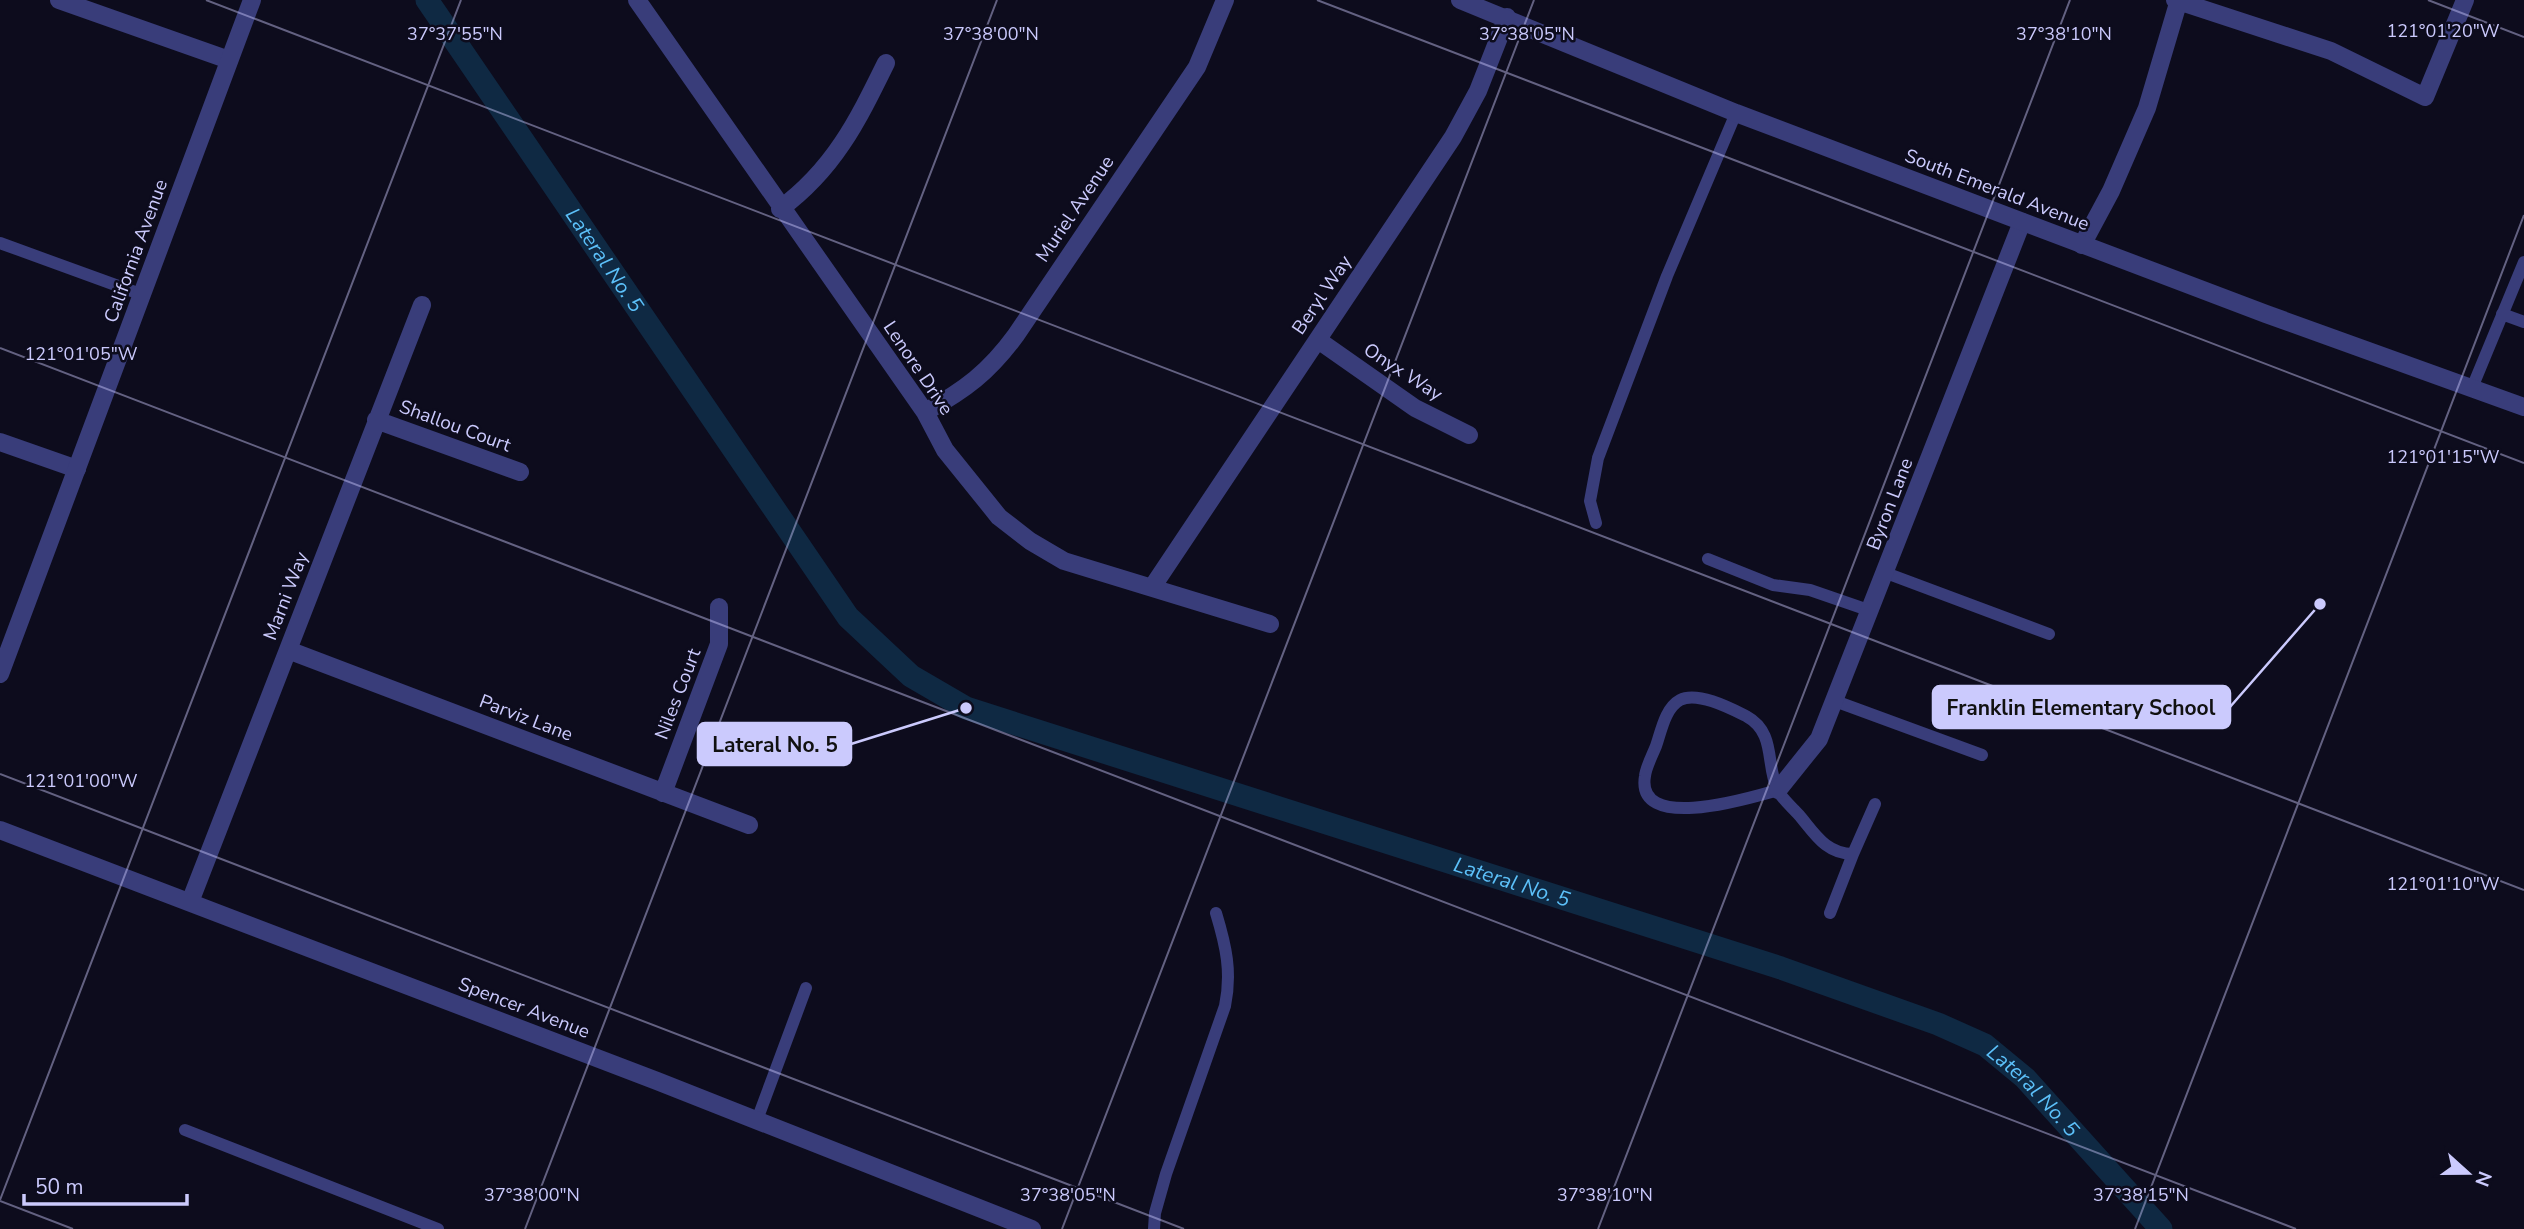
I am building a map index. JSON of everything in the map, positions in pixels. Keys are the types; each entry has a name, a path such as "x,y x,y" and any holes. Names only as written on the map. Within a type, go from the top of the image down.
{"street":[{"path":"59,0 229,60"},
{"name":"California Avenue","path":"1,667 78,469 252,0"},
{"name":"Lenore Drive","path":"637,0 780,209 925,412 944,450 999,517 1064,561 1153,586 1269,624"},
{"name":"Muriel Avenue","path":"925,412 967,389 999,358 1016,335 1197,67 1225,0"},
{"name":"South Emerald Avenue","path":"1460,0 1736,113 2022,222 2524,407"},
{"path":"2082,244 2111,191 2147,108 2177,0 2331,51 2425,97 2465,0"},
{"name":"Beryl Way","path":"1153,586 1453,137 1478,91 1507,18"},
{"path":"780,209 804,191 833,160 858,120 886,63"},
{"name":"Byron Lane","path":"1778,790 1819,739 2022,222"},
{"name":"Marni Way","path":"190,902 422,305"},
{"name":"Onyx Way","path":"1318,340 1415,408 1469,435"},
{"name":"Shallou Court","path":"376,420 520,472"},
{"path":"0,442 78,469"},
{"name":"Niles Court","path":"663,793 719,644 719,607"},
{"name":"Parviz Lane","path":"288,650 749,825"},
{"name":"Spencer Avenue","path":"0,830 757,1120 1032,1229"}],"lane":[{"path":"1595,523 1590,501 1598,457 1667,276 1736,113"},
{"path":"0,243 143,295"},
{"path":"2472,388 2524,262"},
{"path":"2502,314 2524,322"},
{"path":"1708,559 1773,585 1810,590 1871,611"},
{"path":"1885,573 2049,634"},
{"path":"1778,790 1704,807 1674,809 1658,804 1647,793 1644,778 1671,707 1682,699 1698,698 1747,717 1761,728 1769,746 1778,790 1825,846 1853,853"},
{"path":"1835,701 1982,755"},
{"path":"1830,913 1875,804"},
{"path":"1154,1229 1155,1213 1166,1174 1225,1006 1230,979 1228,954 1216,913"},
{"path":"757,1120 806,988"},
{"path":"185,1130 438,1229"}],"waterway":[{"name":"Lateral No. 5","path":"427,0 848,617 911,676 966,708 1781,968 1938,1024 1985,1045 2025,1078 2161,1229"}],"place":[{"name":"Franklin Elementary School","path":"2320,604"},
{"name":"Lateral No. 5","path":"966,708"}]}
